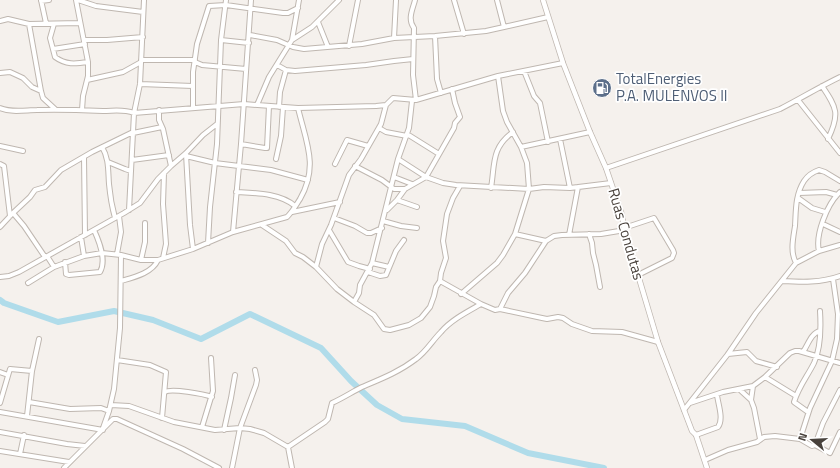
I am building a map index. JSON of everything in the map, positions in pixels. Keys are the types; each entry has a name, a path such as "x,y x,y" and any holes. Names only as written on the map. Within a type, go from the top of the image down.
{"street":[{"path":"46,23 41,0 49,0"},
{"path":"82,110 82,96 87,80 88,62 77,0 96,6 143,12"},
{"path":"96,6 97,0"},
{"path":"129,210 134,113 140,84 144,0"},
{"path":"208,243 215,163 221,40 226,0"},
{"path":"233,232 250,35 251,0"},
{"path":"257,105 269,77 292,40 299,0"},
{"path":"292,40 302,35 318,22 339,0"},
{"path":"349,46 358,0"},
{"path":"394,38 396,0"},
{"path":"354,302 359,293 360,285 372,263 387,210 390,185 394,178 398,159 407,135 411,117 414,100 414,28 411,24 411,16 415,0"},
{"path":"454,0 464,34"},
{"path":"497,0 504,27"},
{"name":"Ruas Condutas","path":"543,0 563,63 606,168 622,215 658,342 692,431 696,435 707,468"},
{"path":"193,108 193,86 197,44 208,8 211,5 226,5 288,13 296,18"},
{"path":"288,13 298,8"},
{"path":"250,35 277,40 304,50 349,46 394,38 464,34 486,31 548,17"},
{"path":"0,21 8,19 29,24 80,23"},
{"path":"318,22 328,47"},
{"path":"29,24 43,98 54,110"},
{"path":"54,24 50,38 55,57 63,62 71,64 88,62"},
{"path":"435,36 437,79 441,93"},
{"path":"53,49 84,42 143,37"},
{"path":"221,40 249,43"},
{"path":"277,65 286,70 295,71 414,59"},
{"path":"87,80 123,72 141,61 195,61 202,65 246,69"},
{"path":"316,267 322,244 334,218 349,175 361,159 379,128 384,119 386,105 393,98 414,100 498,76 563,63"},
{"path":"276,159 280,136 280,92 286,70"},
{"path":"524,71 532,92 540,103 548,142"},
{"path":"0,73 10,72 23,78 32,87 41,91"},
{"path":"461,294 497,263 510,245 515,234 529,189 527,163 521,147 503,111 498,76"},
{"path":"606,168 780,108 840,77"},
{"path":"140,84 193,86"},
{"path":"822,86 838,108 835,126 828,139"},
{"path":"355,166 367,171 396,190 404,189 426,177 454,128 455,123 460,117 452,90"},
{"path":"798,100 839,151"},
{"path":"0,108 6,110 120,110 134,113 244,104 298,108 364,107 386,105"},
{"path":"241,144 266,148 269,106"},
{"path":"292,212 308,180 310,164 298,108"},
{"path":"159,110 159,120 171,166"},
{"path":"0,277 9,276 19,272 140,203 164,172 186,155 203,135 217,124"},
{"path":"0,227 35,190 42,188 61,170 102,147 133,132 162,127"},
{"path":"379,128 386,132 407,135 439,154"},
{"path":"491,188 497,150 503,139 513,132"},
{"path":"521,147 590,132"},
{"path":"560,139 570,188"},
{"path":"335,164 347,140 368,146"},
{"path":"0,146 23,151"},
{"path":"102,147 106,152 111,200 121,232 119,255 121,281 120,328 117,360 111,405 102,430"},
{"path":"132,160 169,155"},
{"path":"186,155 215,163 272,170 308,180"},
{"path":"186,155 190,226 193,249"},
{"path":"84,157 84,256"},
{"path":"398,159 426,177 443,183 460,186 529,189 544,187 570,188 611,183"},
{"path":"108,162 131,171"},
{"path":"0,164 4,166 11,214 24,226 54,266"},
{"path":"796,263 792,251 795,210 799,193 805,179 819,170 840,181"},
{"path":"121,281 144,273 161,259 166,244 163,204 164,172"},
{"path":"394,178 412,184"},
{"path":"262,225 286,241 292,251 316,267 337,288 354,302 374,315 384,329 390,330 405,327 421,318 432,302 436,287 440,281 446,258 443,241 447,214 452,198 460,186"},
{"path":"569,234 578,187"},
{"path":"387,210 397,200 404,189"},
{"path":"236,192 274,196 288,201 295,206"},
{"path":"799,193 838,193 826,212 817,241 819,252"},
{"path":"798,198 812,208 826,212"},
{"path":"397,200 417,207"},
{"path":"28,283 54,266 84,256 102,253 141,260 161,259 193,249 233,232 284,218 292,212 340,202"},
{"path":"334,218 355,226 367,233 371,233 382,228"},
{"path":"500,309 508,293 525,273 546,241 556,236 569,234 589,234 625,229 654,218 674,253 672,258 638,275"},
{"path":"383,221 416,228"},
{"path":"141,260 145,242 145,223"},
{"path":"823,224 840,232"},
{"path":"65,262 67,275 98,273 101,270 102,253 94,230"},
{"path":"329,230 348,262 382,276 386,275 404,240"},
{"path":"515,234 546,241"},
{"path":"589,234 600,287"},
{"path":"684,410 728,354 756,313 796,263 819,252 840,245"},
{"path":"372,263 389,267"},
{"path":"782,281 811,282 833,279 840,276"},
{"path":"800,439 808,412 832,362 839,313 833,279"},
{"path":"440,281 461,294 495,310 500,309 547,319 558,317 592,331 622,332 658,342"},
{"path":"288,447 328,419 332,403 406,366 418,358 446,327 481,304"},
{"path":"808,412 794,402 801,384 813,366 816,356 820,330 820,311"},
{"path":"803,352 812,336 820,330"},
{"path":"27,416 32,371 39,339"},
{"path":"690,404 723,392 753,386 777,367 790,353 795,351 840,363"},
{"path":"728,354 747,352 750,353 756,361 777,367"},
{"path":"202,427 213,391 212,358"},
{"path":"117,360 150,365 165,371 165,386 167,391 162,418"},
{"path":"0,403 11,368 32,371"},
{"path":"232,468 240,428 256,385 257,380 255,370"},
{"path":"0,372 8,375"},
{"path":"224,430 235,375"},
{"path":"765,377 796,396"},
{"path":"751,400 753,386"},
{"path":"739,389 751,400 760,439"},
{"path":"815,445 823,423 840,390"},
{"path":"167,391 207,395 212,397"},
{"path":"207,395 213,391"},
{"path":"696,435 718,427 720,424 717,395"},
{"path":"29,402 70,409 101,408 109,411"},
{"path":"111,405 129,406 174,422 215,430 240,428 250,429 264,434 288,447"},
{"path":"0,412 102,430"},
{"path":"64,468 102,430 117,419 183,449 219,468"},
{"path":"0,432 86,446"},
{"path":"704,460 728,450 757,442 764,437 775,436 800,439 812,446 815,445 831,452 840,433"},
{"path":"20,454 24,436"},
{"path":"288,447 292,468"},
{"path":"0,451 69,462"}],"waterway":[{"path":"0,300 4,303 58,322 114,311 153,320 201,339 250,314 321,348 351,381 377,405 402,419 465,426 528,453 604,468"}],"place":[{"name":"TotalEnergies P.A. MULENVOS II","path":"602,88"}]}
